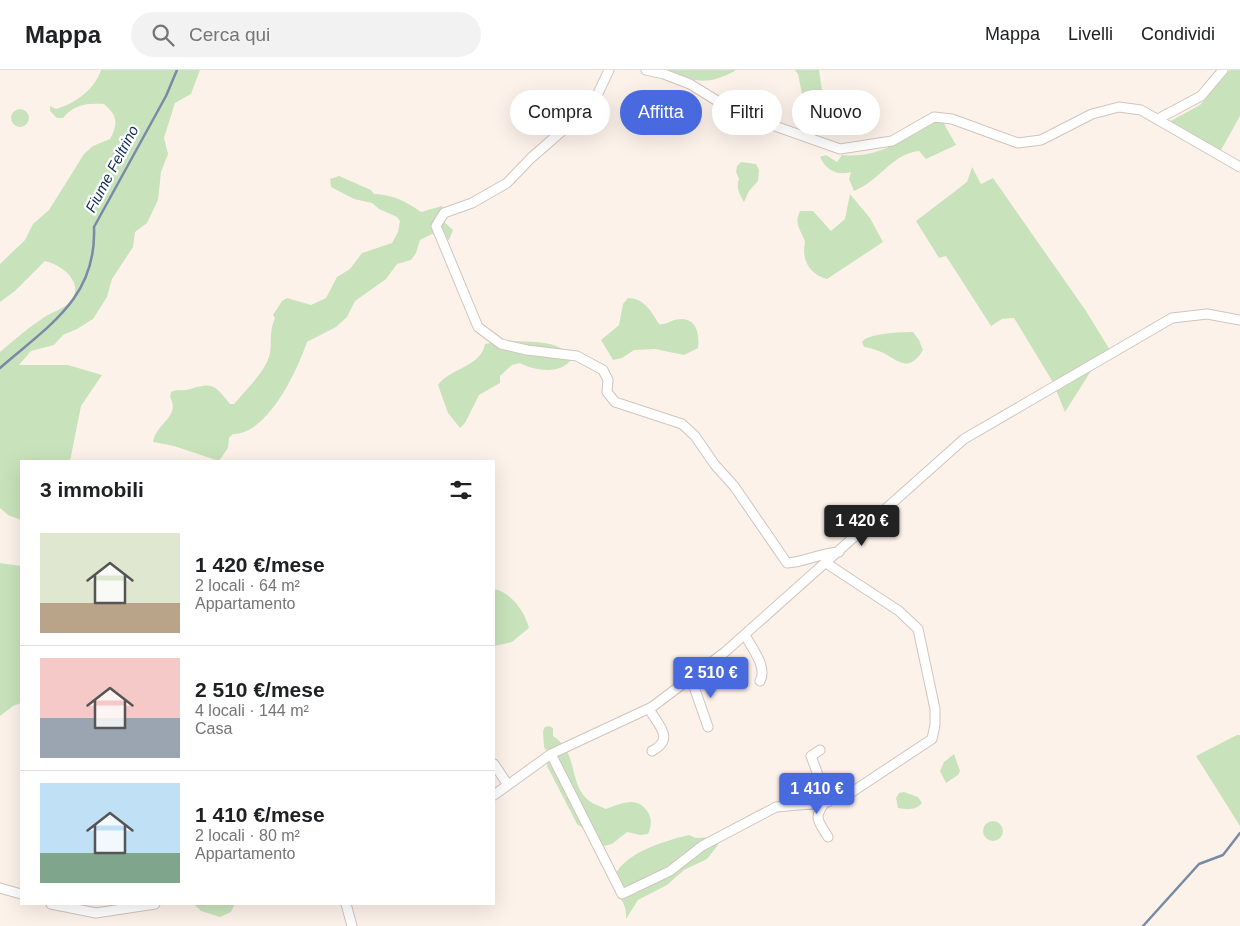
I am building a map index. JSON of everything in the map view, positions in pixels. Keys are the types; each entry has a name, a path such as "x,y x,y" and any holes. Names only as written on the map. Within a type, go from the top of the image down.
{"street":[{"path":"609,70 593,104 531,158 507,183 472,203 444,213 436,226 478,328 501,344 527,350 577,356 603,370 608,380 608,392 615,402 682,424 695,436 715,465 734,486 787,563 800,562 825,552 839,552"},
{"path":"646,70 664,74 690,84 735,112 840,148 892,141 934,117 952,119 1018,143 1041,140 1092,114 1119,107 1141,110 1240,167"},
{"path":"1158,119 1201,96 1223,70"},
{"path":"495,794 551,754 650,709 691,678 839,552 964,439 1172,318 1207,314 1240,320"},
{"path":"551,754 622,894 670,871 702,846 776,807 827,802 849,794 932,739 935,725 935,709 918,629 899,611 826,563"},
{"path":"744,634 762,668 763,676 760,681"},
{"path":"691,678 708,727"},
{"path":"650,709 664,735 665,741 652,751"},
{"path":"820,750 811,756 827,802"},
{"path":"495,766 508,785"},
{"path":"827,802 817,813 817,818 828,837"},
{"path":"0,888 20,894"},
{"path":"56,905 96,913 148,905"},
{"path":"346,905 352,926"}],"green space":[{"path":"101,70 200,70 191,94 175,103 164,138 168,154 161,172 158,200 147,223 135,232 133,247 112,279 107,297 93,319 63,335 54,345 31,351 19,365 68,365 102,375 81,406 70,460 20,460 20,520 8,515 0,508 0,352 37,322 70,302 75,288 74,282 65,271 45,261 15,291 0,302 0,264 25,240 33,224 49,210 84,154 93,146 110,139 115,120 112,112 104,104 82,105 67,113 63,118 57,118 50,111 50,106 56,109 83,95 98,77"},
{"path":"666,70 735,71 716,79 700,81"},
{"path":"795,70 819,70 822,90 801,90 798,74"},
{"path":"1230,70 1240,70 1240,116 1220,152 1167,123 1200,105"},
{"path":"16,109 24,109 29,114 27,125 16,127 11,122 11,114"},
{"path":"935,121 943,122 956,145 926,159 919,151 901,157 863,187 854,191 849,179 851,172 841,173 832,171 820,157 826,155 837,162 842,155 868,154 879,151 902,141"},
{"path":"741,162 756,164 759,170 758,181 749,191 744,202 738,191 739,179 736,172 737,166"},
{"path":"972,167 981,184 993,178 1086,311 1110,350 1054,384 1014,318 1002,319 991,326 946,256 939,258 916,221 967,182"},
{"path":"339,176 371,190 374,194 399,199 421,212 442,206 445,211 442,220 453,230 449,240 432,234 420,240 416,253 411,260 397,264 386,279 355,301 347,317 336,327 307,342 288,384 269,413 258,424 246,431 233,434 229,438 228,448 220,460 174,446 153,442 155,435 172,410 171,392 211,386 230,404 234,404 263,370 270,353 275,318 273,315 282,301 287,298 311,305 326,298 337,277 350,269 362,253 392,243 398,232 400,221 397,217 379,209 372,203 354,199 331,187 330,179"},
{"path":"850,194 870,218 883,242 827,279 813,272 805,260 805,242 799,228 798,216 800,211 813,211 831,231 845,219"},
{"path":"628,298 639,300 643,303 659,324 681,319 691,322 697,330 698,348 684,355 655,349 634,350 622,358 613,360 601,340 619,325 623,304"},
{"path":"913,332 923,350 910,363 902,363 879,351 864,347 862,342 865,339 878,335"},
{"path":"507,340 551,344 559,347 572,358 562,367 548,370 533,368 520,363 512,365 500,376 500,383 479,395 465,423 460,428 448,413 438,385 443,379 478,358 485,344"},
{"path":"1091,371 1065,412 1056,390"},
{"path":"0,563 20,566 20,703 13,706 0,716"},
{"path":"495,589 506,594 521,609 529,628 512,642 495,646"},
{"path":"545,727 553,728 553,736 567,750 578,785 588,800 606,809 630,802 640,804 650,816 651,824 648,834 640,835 627,832 612,844 604,846 577,824 547,766 548,753 544,747 543,731"},
{"path":"1240,735 1240,826 1196,756"},
{"path":"954,754 960,771 958,775 946,783 940,771 944,762"},
{"path":"904,792 918,797 922,803 911,809 898,808 896,798 899,793"},
{"path":"993,821 1000,824 1003,831 1000,838 993,841 986,838 983,831 986,824"},
{"path":"689,835 696,838 714,837 718,845 707,859 684,870 667,885 638,900 626,919 625,907 614,886 615,875 621,866 642,851 655,845"},
{"path":"195,905 234,905 231,912 220,917 201,911"}],"waterway":[{"name":"Fiume Feltrino","path":"0,368 52,324 78,292 87,273 93,252 94,227 166,96 177,70"},
{"path":"1143,926 1199,864 1223,855 1240,833"}]}
